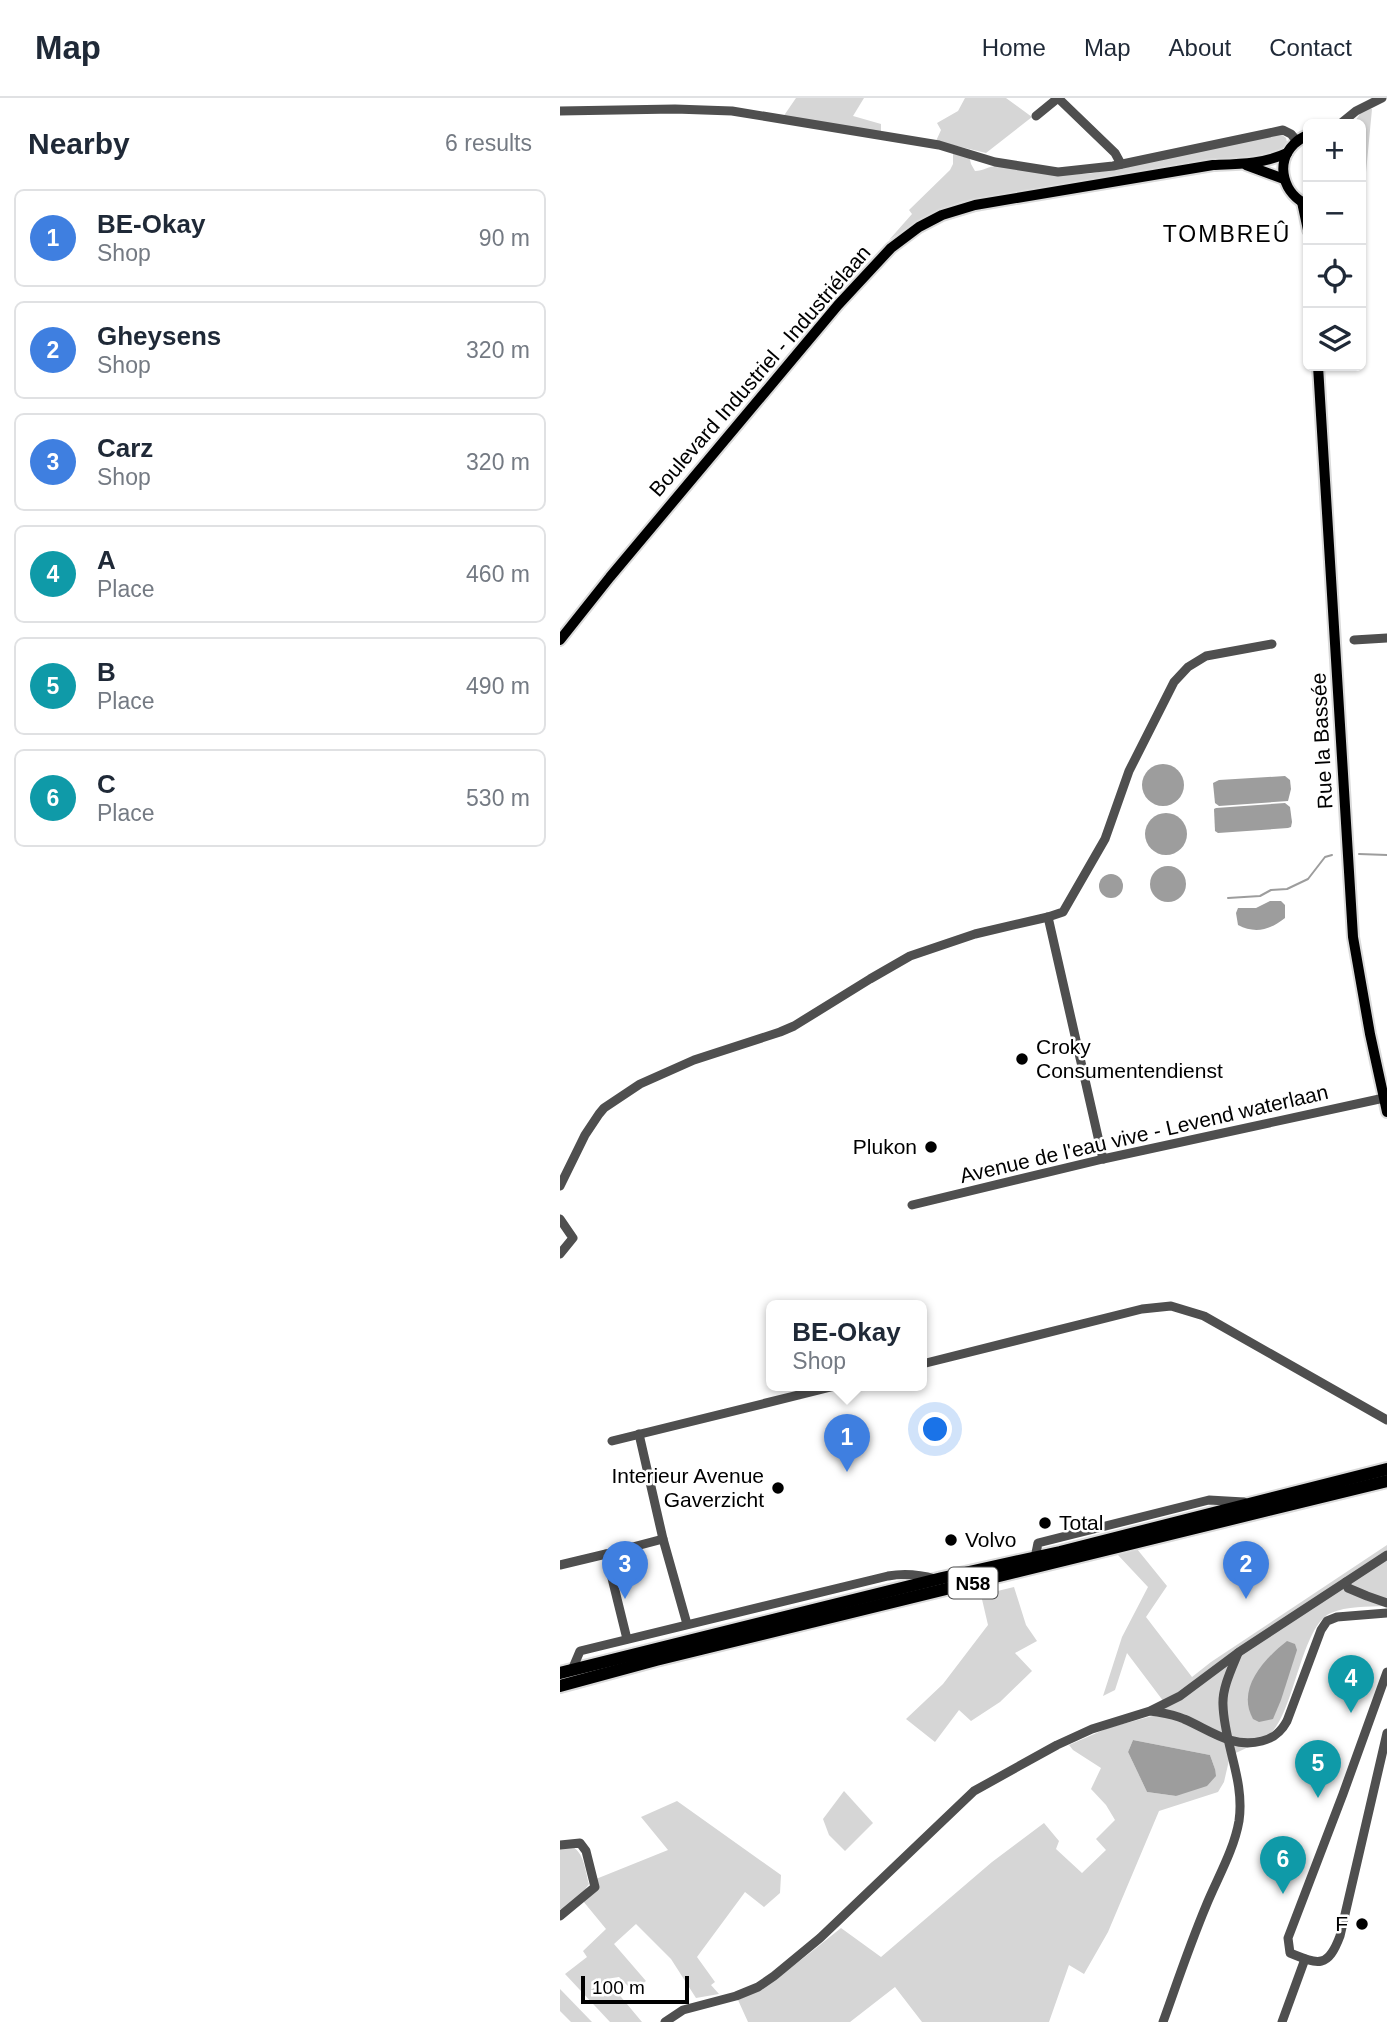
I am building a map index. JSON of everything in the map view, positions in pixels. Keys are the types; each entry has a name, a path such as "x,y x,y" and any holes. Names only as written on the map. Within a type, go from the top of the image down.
{"highway":[{"name":"N58","path":"566,1672 1387,1469"},
{"name":"N58","path":"560,1686 656,1660 1387,1481"}],"main road":[{"path":"1303,138 1287,153 1283,169 1284,179 1292,194 1303,202"},
{"name":"Boulevard Industriel - Industriélaan","path":"560,640 838,305 891,248 919,227 942,215 975,205 1213,164 1243,164 1270,160 1287,153"},
{"name":"Boulevard Industriel - Industriélaan","path":"1243,164 1284,179"},
{"name":"Rue la Bassée","path":"1318,371 1353,937 1387,1112"}],"street":[{"path":"1036,116 1058,98 1115,153 1121,164"},
{"path":"1346,119 1382,98"},
{"path":"560,111 725,110 939,145 995,162 1047,172 1074,172 1121,164 1275,132 1286,131 1297,141"},
{"path":"1352,119 1356,111"},
{"path":"1354,640 1387,638"},
{"path":"560,1186 585,1135 599,1114 640,1084 694,1060 794,1026 896,963 918,953 984,932 1063,912 1105,839 1129,771 1180,674 1206,656 1272,644"},
{"path":"1048,917 1103,1159"},
{"name":"Avenue de l'eau vive - Levend waterlaan","path":"912,1205 1103,1159 1384,1098"},
{"path":"560,1219 573,1238 560,1254"},
{"path":"927,1363 1142,1309 1171,1306 1203,1317 1387,1420"},
{"path":"612,1441 815,1391"},
{"path":"639,1434 663,1539 687,1624"},
{"path":"560,1564 663,1539"},
{"path":"606,1553 627,1639"},
{"path":"665,2022 683,2010 736,1996 758,1987 774,1976 820,1938 974,1791 1092,1729 1150,1711 1180,1696 1238,1652 1387,1555"},
{"path":"566,1672 580,1651 687,1624 904,1573 936,1580"},
{"path":"1346,1582 1348,1588 1387,1603"},
{"path":"1150,1711 1184,1719 1238,1744 1269,1739 1282,1731 1321,1630 1327,1621 1337,1617 1387,1613"},
{"path":"1163,2022 1230,1850 1239,1820 1238,1779 1225,1724 1223,1701 1238,1652"},
{"path":"1387,1672 1288,1938 1290,1953 1319,1962 1329,1958 1334,1952 1387,1733"},
{"path":"560,1845 580,1843 586,1851 595,1887 560,1916"},
{"path":"1282,2022 1306,1959"}],"shaded area":[{"path":"796,98 864,98 853,116 881,124 881,133 783,117"},
{"path":"965,98 1006,98 1032,117 986,153 936,141 941,130 937,123 958,111"},
{"path":"1372,109 1366,172 1366,119 1356,119 1360,114"},
{"path":"1281,134 1287,142 1279,152 1268,157 1205,160 961,202 930,214 889,240 912,214 909,210 950,170 953,150 969,155 975,171 997,166 1045,173 1081,174"},
{"path":"1163,764 1178,770 1184,785 1178,800 1163,806 1148,800 1142,785 1148,770"},
{"path":"1285,776 1290,780 1288,801 1219,806 1215,803 1213,783 1219,780"},
{"path":"1285,803 1290,807 1291,827 1218,833 1215,831 1216,808"},
{"path":"1166,813 1181,819 1187,834 1181,849 1166,855 1151,849 1145,834 1151,819"},
{"path":"1168,866 1181,871 1186,884 1181,897 1168,902 1155,897 1150,884 1155,871"},
{"path":"1111,874 1122,881 1123,886 1116,897 1111,898 1100,891 1099,886 1106,875"},
{"path":"1270,901 1281,901 1285,905 1285,918 1262,929 1238,925 1238,908 1256,908"},
{"path":"1387,1545 1385,1606 1344,1609 1331,1613 1321,1621 1306,1649 1287,1705 1272,1732 1230,1756 1224,1782 1218,1792 1159,1811 1108,1932 1084,1974 1069,1965 1049,2022 922,2022 895,1987 850,2022 748,2022 738,2000 779,1976 841,1928 881,1957 992,1862 1044,1823 1059,1841 1056,1849 1082,1873 1106,1850 1096,1839 1115,1820 1091,1789 1101,1768 1069,1745 1108,1728 1152,1716 1167,1706 1127,1653 1115,1690 1103,1696 1122,1637 1148,1587 1117,1554 1137,1549 1167,1586 1146,1617 1192,1677","holes":["1133,1740 1210,1755 1215,1769 1176,1796 1147,1792 1128,1752"]},
{"path":"1014,1587 1026,1625 1037,1641 1015,1653 1032,1671 1000,1702 971,1721 959,1710 935,1742 906,1719 943,1684 988,1625 981,1595"},
{"path":"1287,1641 1295,1644 1297,1650 1281,1700 1273,1719 1259,1722 1253,1719 1249,1708 1250,1686 1262,1666"},
{"path":"1133,1740 1210,1755 1216,1776 1207,1786 1176,1796 1147,1792 1128,1752"},
{"path":"844,1791 873,1823 845,1851 829,1835 823,1819"},
{"path":"677,1801 781,1875 780,1893 764,1907 745,1892 697,1957 715,1982 711,1985 719,1994 696,1998 671,1959 636,1924 614,1944 646,1981 633,1991 619,1977 606,1979 642,2022 610,2022 565,1974 587,1957 583,1951 606,1929 583,1901 596,1879 668,1850 641,1817"},
{"path":"573,1847 582,1859 589,1884 582,1894 562,1911 560,1849"},
{"path":"560,1989 592,2022 571,2022 560,2011"}],"waterway":[{"path":"1359,854 1387,855"},
{"path":"1228,898 1260,896 1271,890 1287,889 1308,879 1325,857 1332,855"}],"place":[{"name":"Croky Consumentendienst","path":"1022,1059"},
{"name":"Plukon","path":"931,1147"},
{"name":"BE-Okay","path":"847,1472"},
{"name":"Interieur Avenue Gaverzicht","path":"778,1488"},
{"name":"Total","path":"1045,1523"},
{"name":"Volvo","path":"951,1540"},
{"name":"Carz","path":"625,1599"},
{"name":"Gheysens","path":"1246,1599"},
{"name":"A","path":"1351,1713"},
{"name":"B","path":"1318,1798"},
{"name":"C","path":"1283,1894"},
{"name":"F","path":"1362,1924"}],"district":[{"name":"TOMBREÛ","path":"1227,234"}]}
